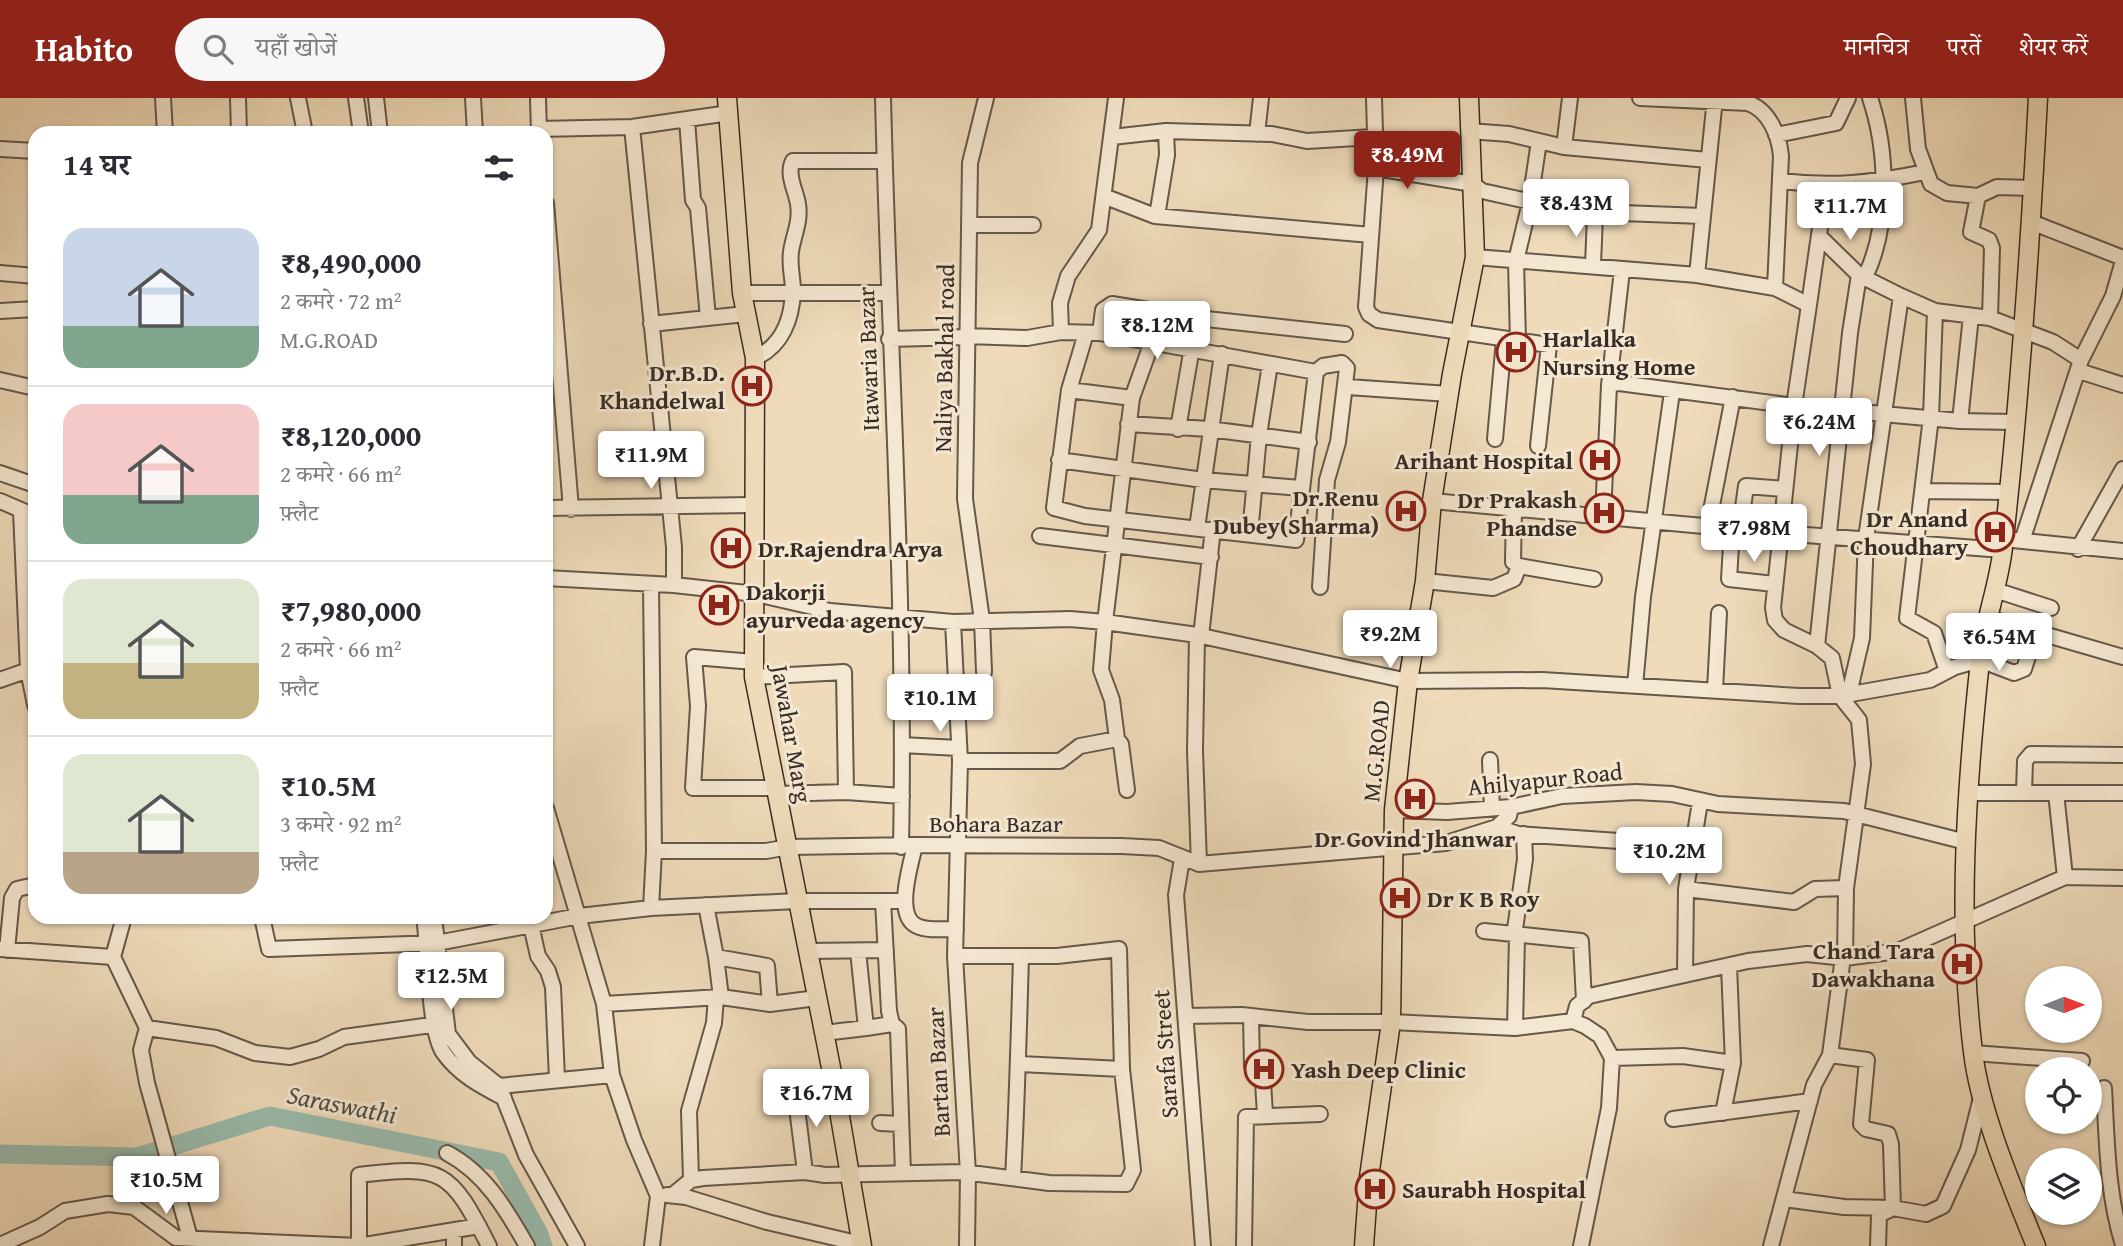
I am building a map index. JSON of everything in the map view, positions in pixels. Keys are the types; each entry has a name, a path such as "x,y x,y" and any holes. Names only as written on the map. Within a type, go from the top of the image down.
{"main road":[{"name":"M.G.ROAD","path":"1364,1246 1369,1177 1391,1022 1394,810 1408,681 1425,581 1432,501 1475,257 1469,98"},
{"path":"2036,1246 1982,1093 1973,1054 1963,923 1969,793 1980,660 1995,590 2010,543 2009,492 2024,331 2038,98"},
{"name":"Jawahar Marg","path":"728,106 742,293 755,358 754,669 836,1093 862,1245"}],"street":[{"path":"163,98 165,126"},
{"path":"238,98 239,126"},
{"path":"298,98 303,126"},
{"path":"356,98 360,126"},
{"path":"376,98 379,126"},
{"path":"473,98 475,126"},
{"path":"538,98 539,126"},
{"name":"Itawaria Bazar","path":"883,98 889,339 902,617 902,796 908,846 904,901"},
{"name":"Naliya Bakhal road","path":"984,672 982,620 965,499 970,163 986,98"},
{"path":"1061,332 1060,303 1063,289 1068,276 1094,242 1106,197 1116,98"},
{"path":"1257,134 1261,98"},
{"path":"1374,98 1373,137 1376,168 1366,307 1369,314 1378,320 1549,345 1538,446"},
{"path":"1564,147 1570,98"},
{"path":"1640,98 1715,100 1760,107 1780,145 1775,288"},
{"path":"1776,135 1836,123 1848,98"},
{"path":"1817,646 1827,534 1862,276 1876,255 1882,181 1870,98"},
{"path":"1913,98 1916,138 1931,184 1947,193 1978,196 1997,187 2033,188"},
{"path":"1697,275 1715,100"},
{"path":"553,130 632,127 687,120 728,106"},
{"path":"687,120 693,201 698,208 708,318"},
{"path":"632,127 670,508 674,585"},
{"path":"1112,137 1166,131 1257,134 1307,141 1373,137"},
{"path":"1157,216 1167,155 1166,131"},
{"path":"1469,131 1564,147 1708,160"},
{"path":"1495,439 1511,341 1516,261 1530,202 1539,141"},
{"path":"0,149 28,151"},
{"path":"755,358 770,351 784,331 793,291 791,250 798,212 790,172 793,161 885,161"},
{"path":"1376,168 1473,184 1482,191 1595,216 1622,213 1702,216"},
{"path":"1780,181 1826,186 1882,181 1925,172"},
{"path":"1771,1246 1810,1101 1830,1055 1844,958 1846,888 1863,746 1859,720 1844,695 1832,658 1817,646 1784,630 1775,620 1774,584 1784,489 1826,186"},
{"path":"1978,196 1971,228 1973,234 1989,240 1992,248 1990,318"},
{"path":"1106,197 1157,216 1371,235"},
{"path":"1593,265 1595,216"},
{"path":"2010,543 2080,365 2118,297 2123,259 2031,222"},
{"path":"969,225 1033,225"},
{"path":"1819,236 1862,276 1901,296 1935,311 1990,318 2053,342 2080,365 2123,385"},
{"path":"1475,257 1697,275 1775,288 1809,306"},
{"path":"1603,515 1609,384 1622,270"},
{"path":"0,273 28,275"},
{"path":"553,292 570,509"},
{"path":"742,293 888,293"},
{"path":"1844,695 1862,638 1866,538 1901,296"},
{"path":"1316,372 1296,540 1118,520 1054,508 1069,390 1103,310 1112,304 1197,318 1345,334"},
{"path":"0,311 28,309"},
{"path":"1935,311 1931,417 1908,618 1934,633 1947,670"},
{"path":"652,324 745,314"},
{"path":"1960,421 1971,316"},
{"path":"1178,429 1197,318"},
{"path":"889,339 1027,338 1061,332 1093,333 1316,372 1324,366 1342,363 1347,368 1346,384 1338,442 1327,480 1320,587"},
{"path":"1127,790 1112,700 1101,670 1111,546 1118,520 1132,398 1152,342"},
{"path":"1197,528 1209,429 1222,354"},
{"path":"1250,534 1259,435 1270,364"},
{"path":"0,380 28,386"},
{"path":"1609,384 1619,383 1794,406 1843,408 1960,421 2014,422"},
{"path":"1346,384 1348,387 1449,394"},
{"path":"1069,390 1132,398"},
{"path":"1635,686 1672,392"},
{"path":"1708,526 1733,397"},
{"path":"1128,424 1209,429 1309,442"},
{"path":"1059,460 1203,480 1255,482 1301,488"},
{"path":"2078,548 2123,469"},
{"path":"0,473 28,483"},
{"path":"1774,584 1729,579 1736,529 1746,486 1784,489"},
{"path":"1923,491 2009,492"},
{"path":"0,501 28,514"},
{"path":"1432,501 1654,519 1780,533 2123,551"},
{"path":"553,508 753,505"},
{"path":"1514,509 1511,558 1519,566 1594,579"},
{"path":"1213,529 1199,636 1195,751 1199,864 1446,843 1497,827 1509,816 1511,807"},
{"path":"1040,536 1211,557"},
{"path":"1425,581 1493,588 1514,579 1519,566"},
{"path":"553,578 674,585 756,594 830,611 953,622 1070,619 1105,622 1199,636 1408,681 1542,680 1757,694 1844,695 1930,680 1947,670 1980,660 2009,674 2024,669 2036,632"},
{"path":"651,584 654,851 651,908"},
{"path":"1995,590 2051,608"},
{"path":"1714,690 1719,613"},
{"path":"1988,618 2123,657"},
{"name":"Bartan Bazar","path":"953,622 959,755 954,895 955,957 968,1173 967,1246"},
{"path":"846,792 844,673 754,669 694,657 698,706 693,788 902,796"},
{"path":"0,680 28,670"},
{"path":"902,745 959,755 1060,761 1080,746 1117,739"},
{"path":"2024,793 2025,761 2031,754 2122,755"},
{"path":"1490,760 1492,808"},
{"name":"Ahilyapur Road","path":"1394,810 1447,812 1511,807 1601,792 1672,794 1700,802 1844,811 1966,842"},
{"path":"1969,793 2123,793"},
{"path":"2056,793 2064,877"},
{"path":"1685,975 1686,889 1700,802"},
{"path":"1497,827 1524,834 1692,846"},
{"path":"553,831 604,1004 612,1075 658,1196 652,1246"},
{"path":"1515,1028 1516,936 1525,859 1524,834"},
{"name":"Bohara Bazar","path":"654,851 766,851 789,847 956,845 1159,848 1173,851 1182,859 1199,864"},
{"name":"Sarafa Street","path":"1182,859 1176,895 1203,1246"},
{"path":"1573,1021 1577,1006 1589,996 1729,966 1807,954 1844,958 1898,951 2064,877 2123,878"},
{"path":"28,887 17,889 12,898 4,949 113,957"},
{"path":"1686,889 1794,902 1815,889 1846,888"},
{"path":"553,921 651,908 797,901 904,901 909,920 918,927 956,929"},
{"path":"883,901 891,1024"},
{"path":"691,1180 689,1111 718,997 716,957 706,905"},
{"path":"122,924 113,957 147,1028 141,1049 147,1083 177,1185 178,1241"},
{"path":"264,924 269,949 433,943 503,933 536,924"},
{"path":"426,924 433,943"},
{"path":"434,924 433,943 442,1050 475,1084 501,1092 557,1079 612,1075"},
{"path":"500,924 503,933"},
{"path":"531,925 538,956 548,971 553,987 557,1079"},
{"path":"1484,931 1581,942 1584,1001"},
{"path":"674,1194 691,1180 805,1172 825,1175 968,1173 1049,1183 1126,1184 1133,1170 1122,1069 1119,948 1057,957 955,957"},
{"path":"809,951 886,950"},
{"path":"858,951 866,1028"},
{"path":"1013,1178 1015,1101 1020,1064 1021,956"},
{"path":"716,957 767,966 770,1004"},
{"path":"1723,1113 1733,1063 1729,966"},
{"path":"604,1004 718,997 770,1004 817,998"},
{"path":"1186,1016 1251,1016 1308,1022 1391,1022 1515,1028 1573,1021 1600,1036 1612,1058 1609,1108 1581,1246"},
{"path":"1251,1016 1252,1066 1263,1082 1265,1114"},
{"path":"824,1033 891,1024 898,1029 903,1173"},
{"path":"147,1028 216,1038 255,1053 290,1057 319,1049 344,1037 441,1025"},
{"path":"1973,1054 2025,1057"},
{"path":"1830,1055 1867,1060 1861,1124 1866,1129 1888,1135 1891,1144 1893,1208"},
{"path":"1612,1058 1684,1056 1733,1063"},
{"path":"1020,1064 1122,1069"},
{"path":"2104,1088 2106,1159 2115,1220 2123,1245"},
{"path":"501,1092 526,1155 577,1246"},
{"path":"805,1172 796,1100 805,1094 836,1093"},
{"path":"1784,1199 1844,1207 1893,1208 1926,1214 1943,1206 1968,1150 1982,1093"},
{"path":"1673,1119 1810,1101"},
{"path":"1244,1246 1245,1121 1248,1116 1265,1114 1320,1114"},
{"path":"880,1123 901,1124"},
{"path":"447,1153 467,1164 494,1192 527,1246"},
{"path":"359,1246 359,1175 408,1169 426,1170 441,1177 457,1191 489,1246"},
{"path":"658,1196 674,1194 767,1222 862,1245"},
{"path":"0,1245 40,1227 65,1211 108,1204 134,1207 178,1241 359,1246 479,1226"},
{"path":"1878,1246 1879,1215 1893,1208"},
{"path":"454,1230 454,1246"}],"waterway":[{"name":"Saraswathi","path":"0,1154 137,1157 270,1116 499,1162 543,1246"}],"place":[{"name":"Harlalka Nursing Home","path":"1516,352"},
{"name":"Dr.B.D. Khandelwal","path":"752,386"},
{"name":"Arihant Hospital","path":"1600,460"},
{"name":"Dr.Renu Dubey(Sharma)","path":"1406,511"},
{"name":"Dr Prakash Phandse","path":"1604,513"},
{"name":"Dr Anand Choudhary","path":"1995,532"},
{"name":"Dr.Rajendra Arya","path":"731,548"},
{"name":"Dakorji ayurveda agency","path":"719,605"},
{"name":"Dr Govind Jhanwar","path":"1415,799"},
{"name":"Dr K B Roy","path":"1400,898"},
{"name":"Chand Tara Dawakhana","path":"1962,964"},
{"name":"Yash Deep Clinic","path":"1264,1069"},
{"name":"Saurabh Hospital","path":"1375,1189"}]}
